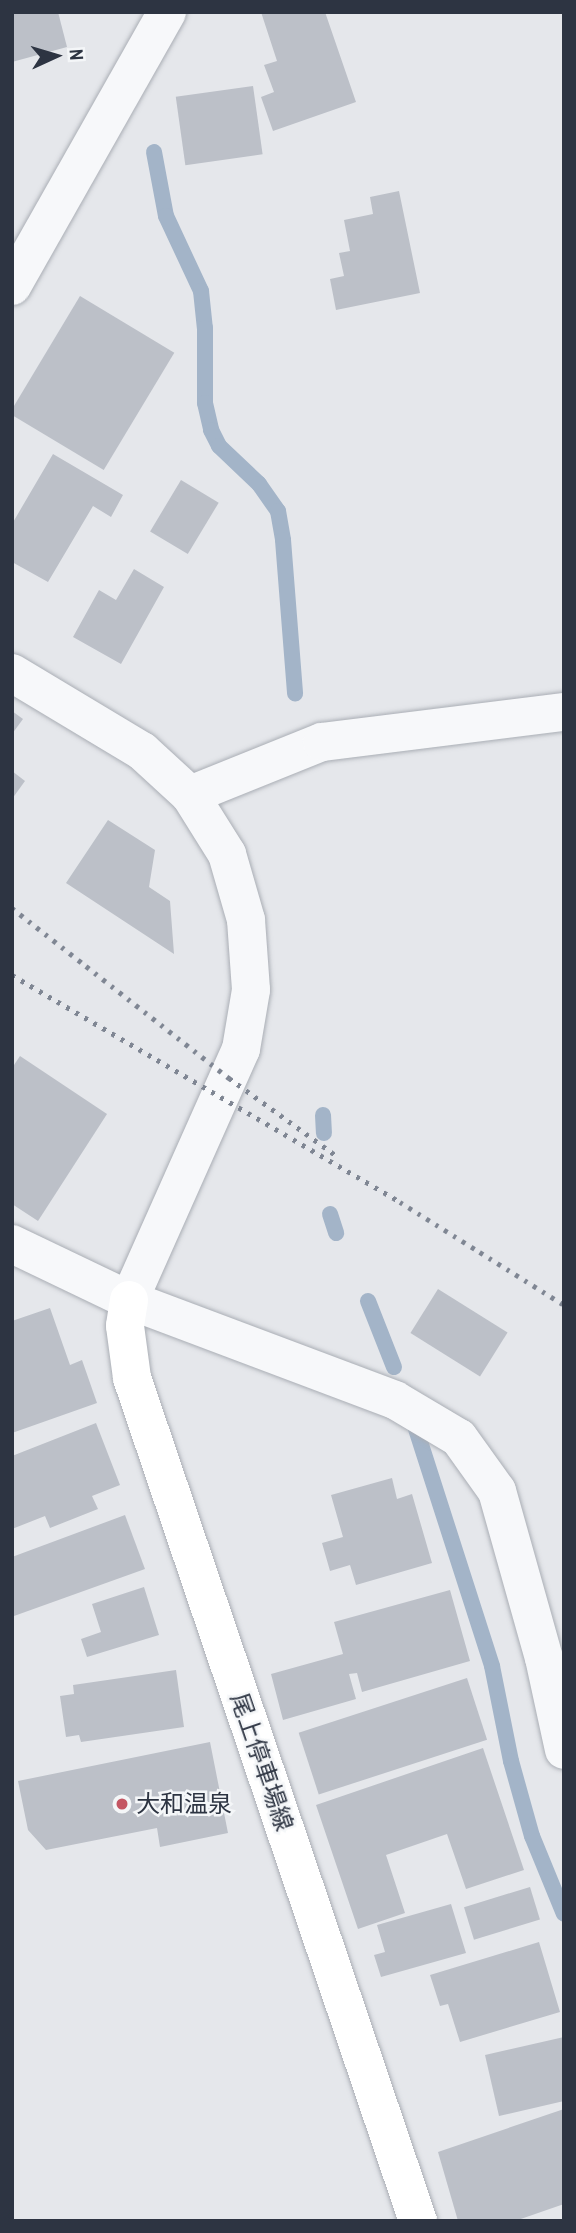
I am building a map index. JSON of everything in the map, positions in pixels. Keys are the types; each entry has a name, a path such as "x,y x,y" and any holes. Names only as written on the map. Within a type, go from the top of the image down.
{"main road":[{"name":"尾上停車場線","path":"129,1300 124,1325 132,1378 418,2221"}],"street":[{"path":"12,286 166,12"},
{"path":"12,673 142,751 190,795 227,855 246,920 251,990 237,1059 129,1300"},
{"path":"190,795 322,742 564,712"},
{"path":"12,1244 129,1300 395,1399 459,1438 497,1491 544,1658 564,1750"}],"building":[{"path":"12,12 58,12 67,47 12,62"},
{"path":"261,12 325,12 356,102 273,131 261,97 274,92 264,65 277,61"},
{"path":"253,86 263,154 185,165 176,97"},
{"path":"399,191 420,293 336,310 330,279 344,276 339,253 350,251 344,220 373,214 370,197"},
{"path":"80,296 174,353 104,470 12,415 12,409"},
{"path":"53,454 123,495 111,517 93,506 48,582 12,562 12,524"},
{"path":"181,480 219,503 188,554 150,531"},
{"path":"134,569 164,587 121,664 73,637 99,590 116,600"},
{"path":"12,711 23,719 12,734"},
{"path":"12,771 25,781 12,799"},
{"path":"108,820 155,850 149,887 170,901 174,954 66,883"},
{"path":"20,1056 107,1114 38,1221 12,1204 12,1068"},
{"path":"438,1289 508,1332 480,1377 410,1333"},
{"path":"50,1308 70,1365 82,1360 97,1403 12,1433 12,1321"},
{"path":"96,1423 120,1485 92,1496 98,1509 50,1528 45,1516 12,1529 12,1456"},
{"path":"392,1478 397,1499 412,1494 432,1563 356,1585 350,1565 330,1571 322,1543 343,1537 331,1495"},
{"path":"125,1515 145,1569 14,1616 12,1557"},
{"path":"144,1587 159,1635 87,1657 81,1639 101,1632 92,1604"},
{"path":"450,1590 470,1661 362,1692 357,1673 349,1674 356,1699 283,1720 271,1674 343,1654 334,1622"},
{"path":"176,1670 184,1727 81,1742 79,1735 66,1737 60,1696 74,1694 73,1685"},
{"path":"467,1678 487,1740 319,1795 299,1733"},
{"name":"大和温泉","path":"210,1742 228,1833 160,1847 157,1828 46,1850 28,1830 18,1781"},
{"path":"483,1748 524,1870 466,1889 447,1834 386,1855 405,1913 358,1929 316,1805"},
{"path":"530,1887 540,1920 474,1940 464,1907"},
{"path":"451,1904 466,1953 381,1977 374,1955 385,1952 377,1925"},
{"path":"539,1942 560,2012 460,2042 448,2004 440,2006 430,1975"},
{"path":"564,2037 564,2101 499,2116 485,2055"},
{"path":"564,2109 564,2204 515,2221 458,2221 438,2152"}],"waterway":[{"path":"154,152 166,216 201,291 205,328 205,403 211,430 219,446 259,484 278,511 283,540 295,694"},
{"path":"323,1115 324,1133"},
{"path":"330,1214 336,1233"},
{"path":"368,1301 394,1367"},
{"path":"416,1429 492,1666 511,1761 532,1836 564,1914"}],"railway":[{"path":"12,908 229,1078 338,1157"},
{"path":"12,975 400,1202 564,1305"}],"place":[{"name":"大和温泉","path":"122,1804"}]}
